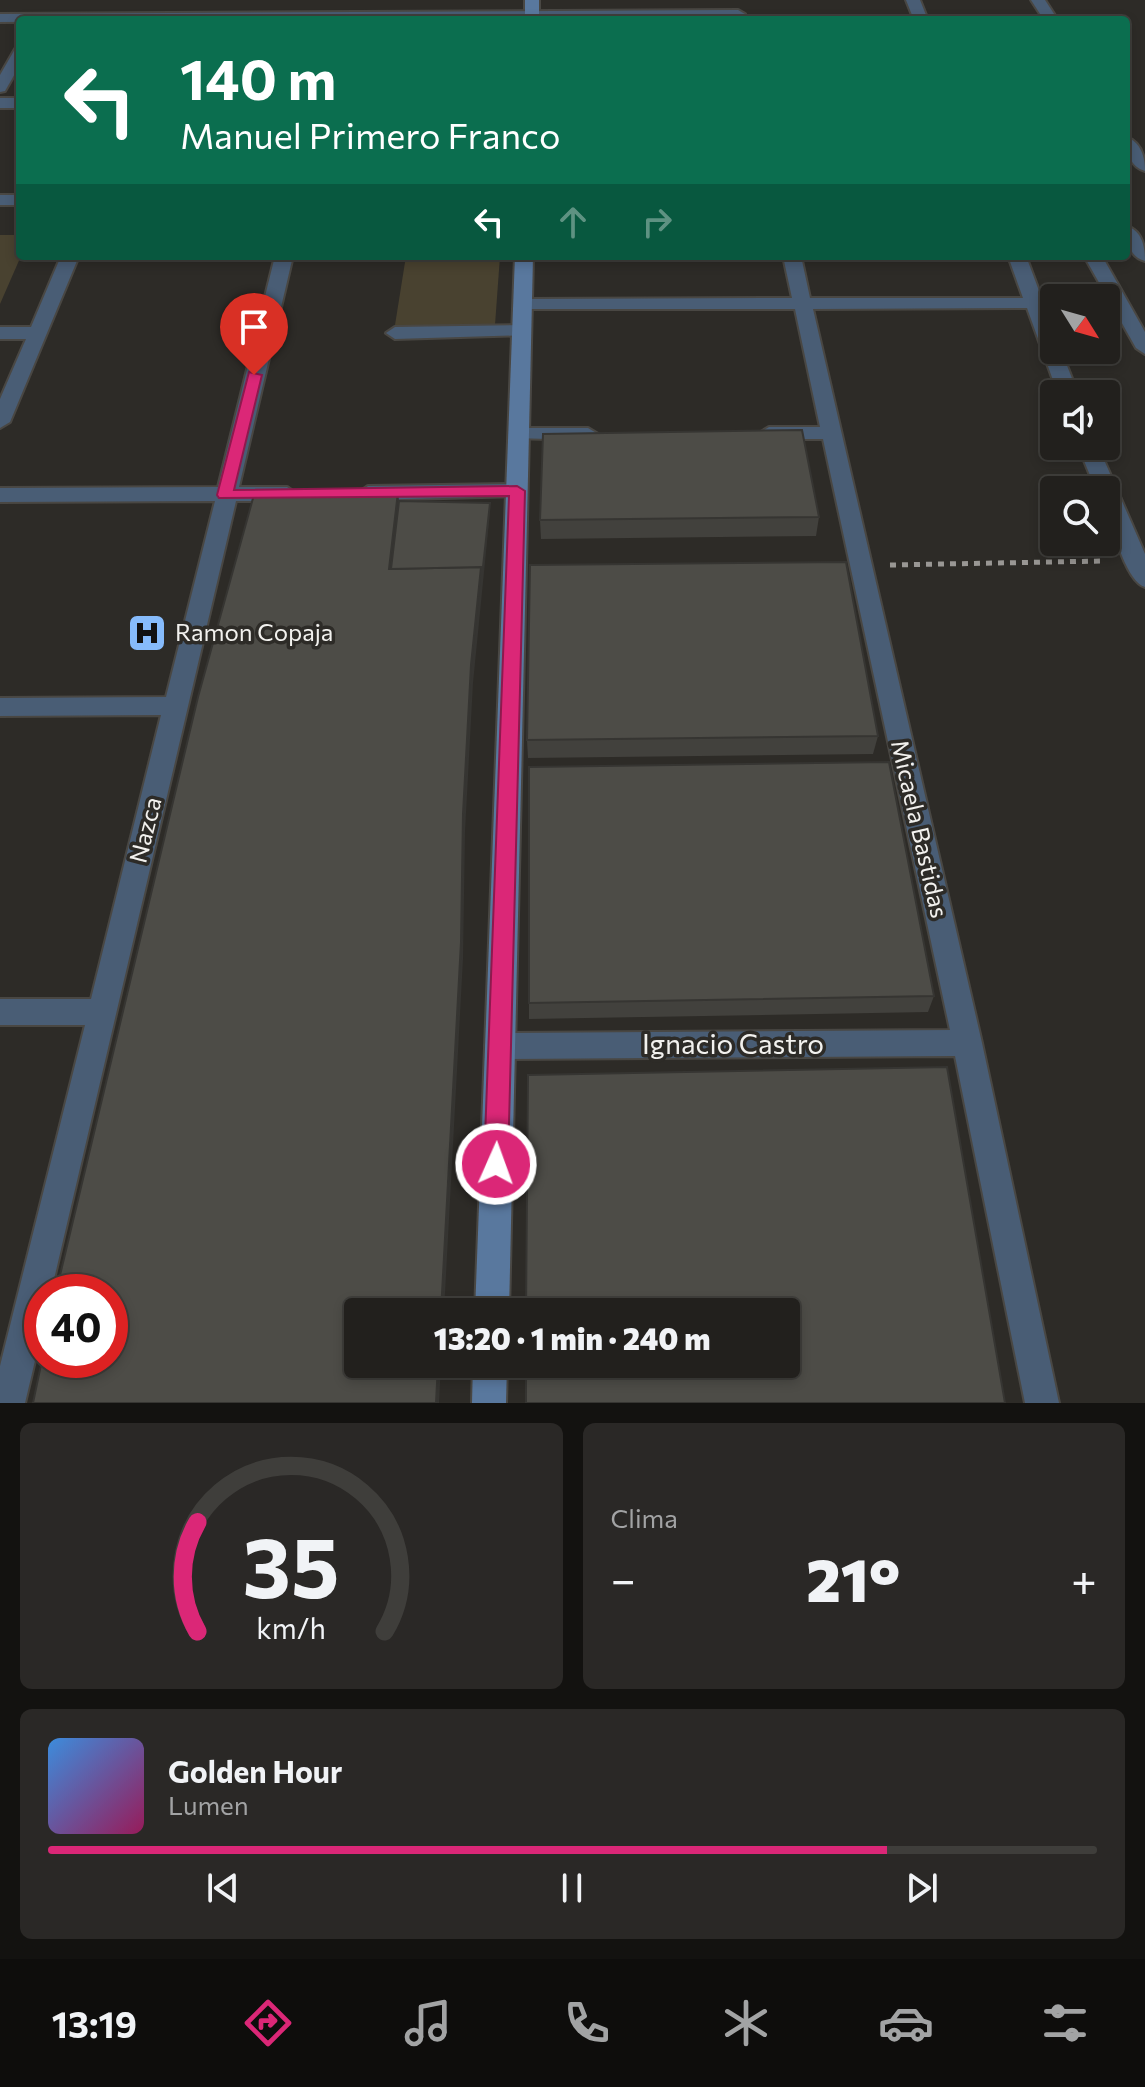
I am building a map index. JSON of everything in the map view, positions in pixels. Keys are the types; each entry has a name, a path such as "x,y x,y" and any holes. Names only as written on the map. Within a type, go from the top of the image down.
{"street":[{"path":"405,16 629,7 738,11"},
{"path":"0,88 16,59"},
{"path":"1130,147 1145,166"},
{"path":"1130,236 1145,256"},
{"path":"0,422 68,260"},
{"name":"Nazca","path":"8,1403 283,260"},
{"path":"492,1298 500,1046 523,565 517,491 524,260"},
{"name":"Micaela Bastidas","path":"793,260 832,433 853,566 967,1043 1042,1403"},
{"path":"1018,260 1062,380"},
{"path":"1095,260 1145,348"},
{"path":"523,304 1032,303"},
{"path":"395,333 522,331"},
{"path":"0,333 37,333"},
{"path":"754,433 832,433"},
{"path":"519,434 613,434"},
{"path":"1094,460 1142,565"},
{"path":"348,493 517,491"},
{"path":"0,495 302,494"},
{"path":"0,707 176,706"},
{"path":"0,1012 102,1012"},
{"name":"Ignacio Castro","path":"500,1046 967,1043"},
{"path":"489,1403 490,1378"}],"path":[{"path":"853,566 1142,565"}],"shaded area":[{"path":"0,235 16,235 16,260 19,260 0,304"},
{"path":"405,260 500,260 495,325 395,325"}],"building":[{"path":"802,430 819,517 540,520 543,434"},
{"path":"255,491 398,492 389,569 481,567 471,665 463,814 461,942 442,1298 344,1298 344,1378 437,1378 436,1403 33,1403 38,1378 128,1378 128,1274 60,1274 198,697"},
{"path":"399,501 490,503 482,576 481,567 391,569"},
{"path":"846,562 878,736 527,740 530,565"},
{"path":"889,762 934,996 529,1003 529,767"},
{"path":"947,1067 1005,1403 526,1403 526,1378 800,1378 800,1298 526,1298 528,1075"}],"place":[{"name":"Ramon Copaja","path":"147,633"}],"route":[{"path":"254,375 225,495 517,491 496,1164"}]}
